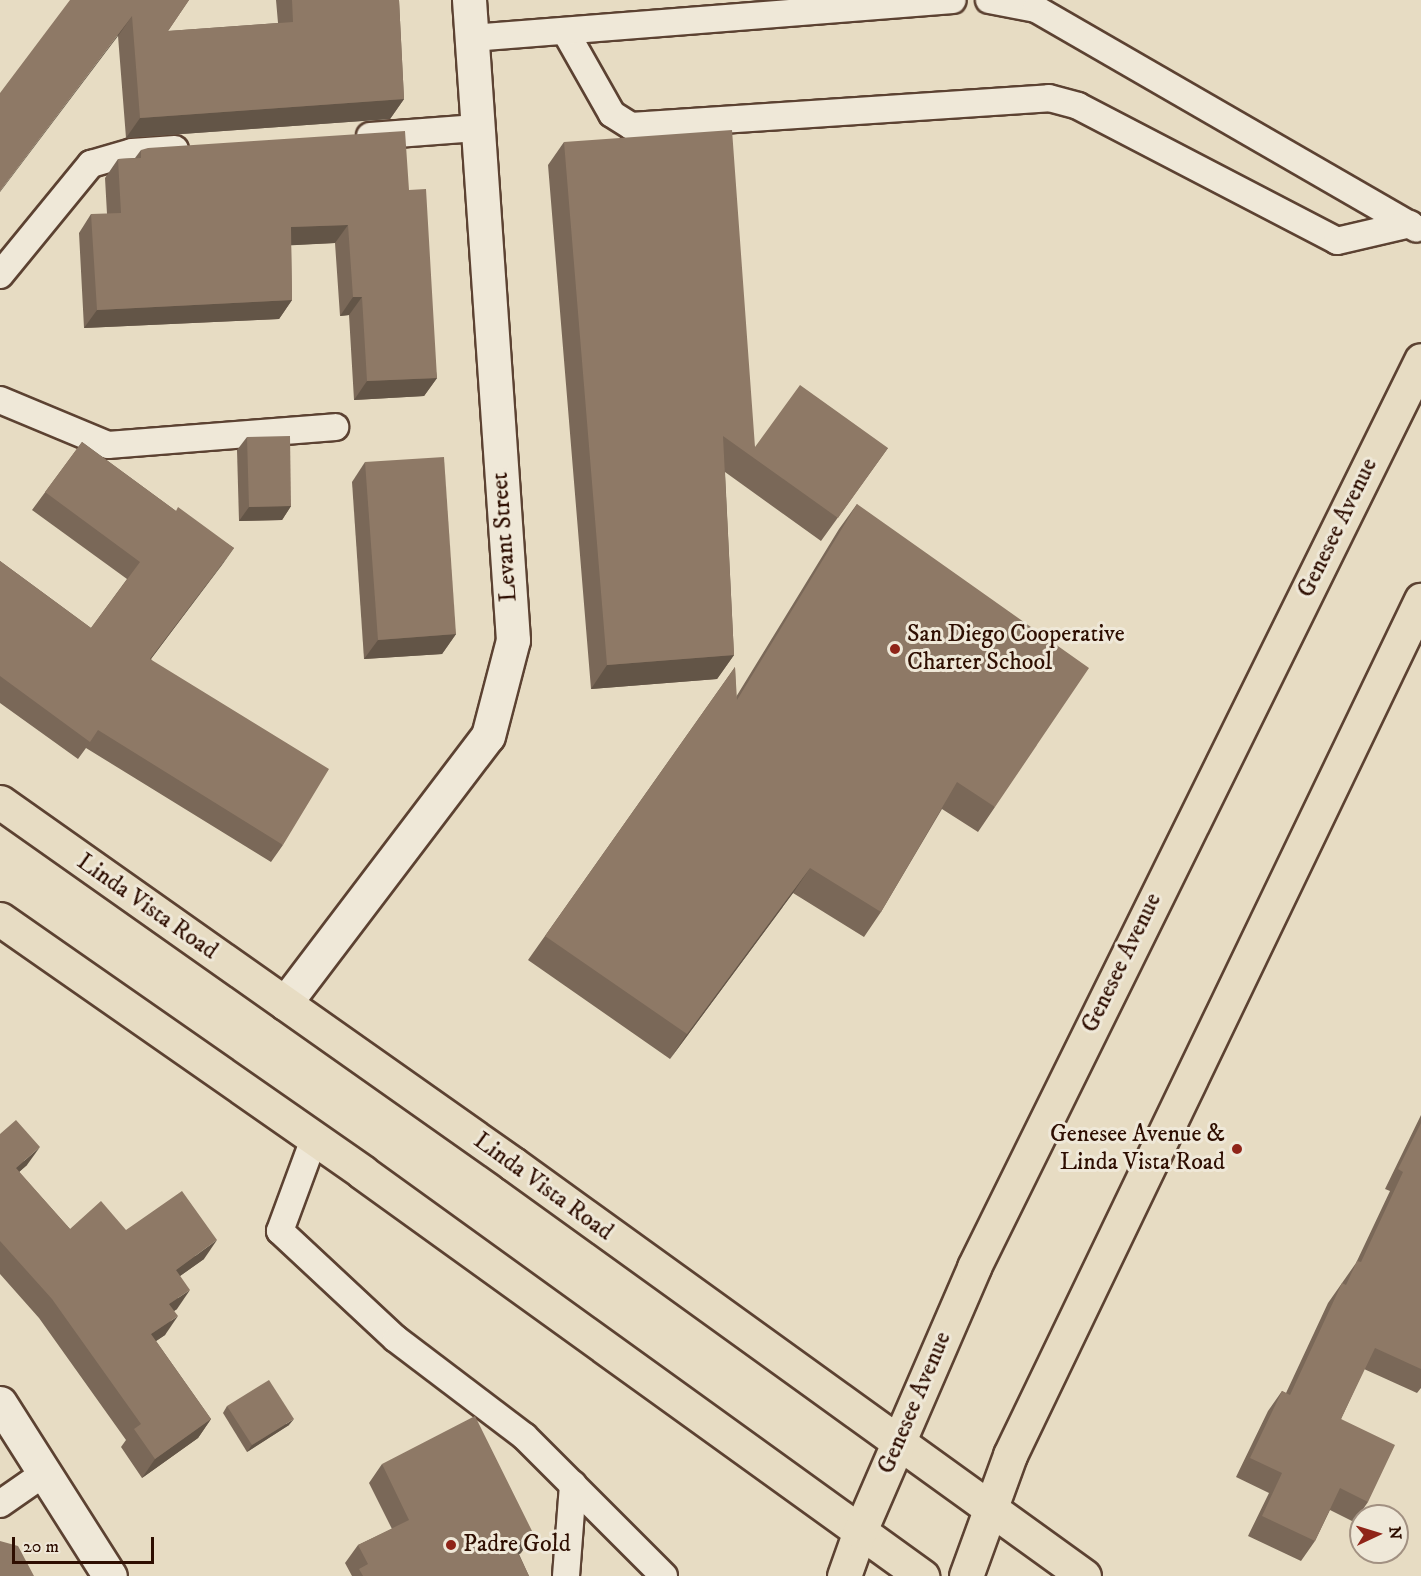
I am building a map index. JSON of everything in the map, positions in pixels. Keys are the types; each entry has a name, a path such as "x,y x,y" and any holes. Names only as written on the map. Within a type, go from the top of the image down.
{"main road":[{"name":"Genesee Avenue","path":"844,1576 897,1443 974,1267 1091,1024 1421,360"},
{"path":"966,1576 1010,1455 1421,600"},
{"name":"Linda Vista Road","path":"0,802 285,1003 1084,1576"},
{"path":"0,919 314,1138 922,1576"}],"street":[{"name":"Levant Street","path":"285,1003 488,736 513,640 469,0"},
{"path":"0,1402 110,1576"}],"lane":[{"path":"472,38 953,0"},
{"path":"989,0 1036,9 1415,228"},
{"path":"565,31 612,114 631,126 1049,98 1078,106 1336,241 1415,228"},
{"path":"342,138 477,128"},
{"path":"0,275 91,164 132,153 202,148"},
{"path":"0,400 108,445 335,427"},
{"path":"314,1138 280,1231 396,1339 524,1436 664,1576"},
{"path":"0,1504 46,1472"},
{"path":"566,1576 573,1484"}],"building":[{"path":"70,0 189,0 168,31 293,22 292,0 399,0 404,99 140,118 132,16 0,191 0,93"},
{"path":"732,130 755,447 800,385 888,448 838,518 723,436 734,655 607,665 564,142"},
{"path":"405,131 409,190 426,189 437,378 367,381 362,297 353,297 348,225 291,227 292,300 97,310 91,214 121,213 118,159 141,158 141,150 148,148"},
{"path":"290,436 291,506 249,507 247,437"},
{"path":"82,442 176,511 178,507 234,548 150,659 329,769 283,845 98,730 90,742 0,676 0,561 91,628 140,562 45,492"},
{"path":"444,457 456,634 378,640 365,462"},
{"path":"857,504 1089,668 995,807 957,782 881,912 810,868 687,1034 545,936 735,667 737,700"},
{"path":"16,1120 40,1147 16,1168 70,1229 101,1201 126,1230 182,1191 217,1240 176,1270 190,1290 169,1304 178,1316 151,1334 211,1419 155,1459 134,1429 141,1424 52,1299 0,1241 0,1134"},
{"path":"1421,1123 1421,1369 1375,1348 1341,1419 1395,1445 1368,1502 1340,1488 1315,1541 1262,1516 1282,1473 1250,1458 1282,1391 1290,1395 1342,1283 1346,1285 1357,1261 1361,1262 1403,1172 1398,1169"},
{"path":"269,1380 294,1419 252,1445 227,1406"},
{"path":"475,1416 534,1535 514,1545 529,1576 363,1576 359,1569 368,1564 358,1545 409,1520 382,1464"},
{"path":"0,1541 18,1546 34,1576 0,1576"}],"place":[{"name":"San Diego Cooperative Charter School","path":"895,649"},
{"name":"Genesee Avenue & Linda Vista Road","path":"1237,1149"},
{"name":"Padre Gold","path":"451,1545"}]}
